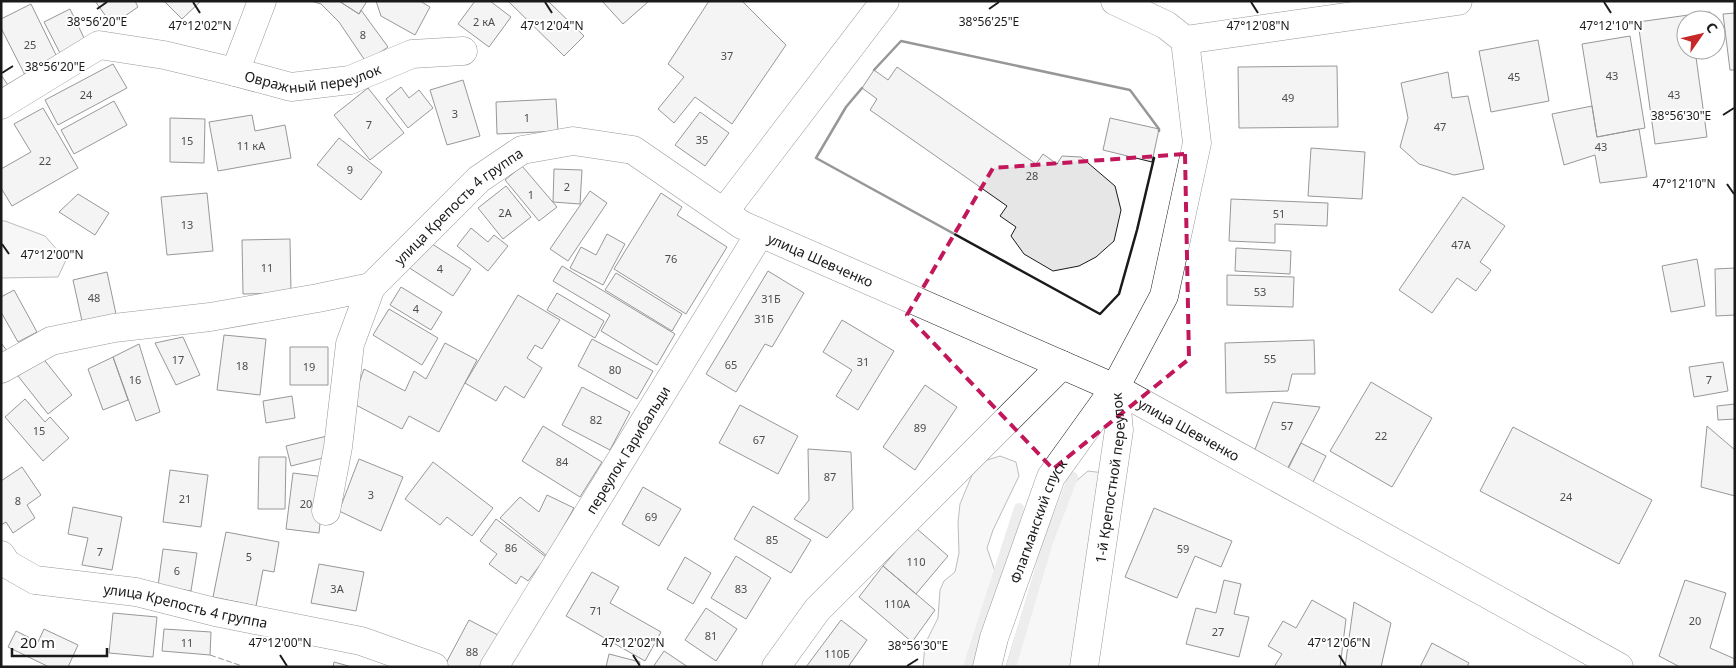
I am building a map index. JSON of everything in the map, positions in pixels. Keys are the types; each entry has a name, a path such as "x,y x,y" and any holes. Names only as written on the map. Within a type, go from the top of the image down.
{"street":[{"name":"Овражный переулок","path":"262,1 235,72 291,87 350,80 412,54 463,51"},
{"name":"переулок Гарибальди","path":"494,667 742,223 885,1"},
{"path":"1115,1 1166,25 1185,40 1458,1"},
{"name":"1-й Крепостной переулок","path":"1084,667 1119,430 1115,388 1164,296 1197,143 1185,40"},
{"path":"1,105 99,45 164,55 235,72"},
{"name":"улица Крепость 4 группа","path":"326,511 338,447 350,344 371,287 479,179 522,150 573,141 633,150 742,223"},
{"name":"улица Шевченко","path":"742,223 1115,388 1619,667"},
{"path":"1,369 51,340 114,328 210,317 371,287"},
{"path":"776,667 817,610 1062,365"},
{"name":"Флагманский спуск","path":"987,667 994,638 1051,477 1115,388"},
{"name":"улица Крепость 4 группа","path":"1,555 8,564 36,580 136,592 224,614 361,641 434,667"}],"highlighted area":[{"path":"1185,154 1189,359 1053,469 907,315 993,168"}],"shaded area":[{"path":"1,221 45,236 66,260 58,277 1,278"},
{"path":"1000,456 1016,462 1019,476 993,530 987,548 998,580 989,603 989,619 974,667 923,667 925,644 938,618 940,590 944,581 955,572 959,553 958,522 960,504 972,475 984,461"},
{"path":"1088,471 1112,474 1071,667 1006,667 1049,527 1069,487"}],"building":[{"path":"95,1 135,1 138,7 112,25"},
{"path":"164,1 201,1 182,19"},
{"path":"311,1 339,1 359,14 361,10 388,47 366,62 339,22 321,4"},
{"path":"339,1 367,1 359,14"},
{"path":"376,1 420,1 430,7 415,35 381,16"},
{"path":"475,1 490,1 511,17 489,47 458,24"},
{"path":"508,1 548,1 584,36 564,56"},
{"path":"602,1 649,1 623,24"},
{"path":"709,1 742,1 786,45 732,124 695,97 674,123 658,109 684,77 668,64"},
{"path":"31,4 58,59 25,75 1,28 1,19"},
{"path":"70,9 86,42 61,55 44,22"},
{"path":"1735,13 1735,70 1730,70 1726,38 1726,14"},
{"path":"1676,17 1676,60 1696,60 1707,137 1655,144 1638,22"},
{"path":"1630,36 1645,128 1597,137 1582,44"},
{"path":"1538,40 1549,101 1491,112 1479,51"},
{"path":"113,64 127,88 58,125 45,100"},
{"path":"1337,66 1338,127 1239,128 1238,67"},
{"path":"897,67 1036,164 1043,154 1057,164 1062,156 1081,157 1115,186 1121,210 1114,241 1096,257 1079,266 1053,271 1024,254 1011,236 1016,227 1000,216 1007,206 870,110 877,99 862,88 874,70 888,80"},
{"path":"1448,72 1452,98 1468,96 1484,169 1454,175 1419,164 1400,147 1408,118 1401,83"},
{"path":"1,75 8,85 1,89"},
{"path":"463,80 480,136 447,145 430,90"},
{"path":"401,87 409,98 419,90 433,108 408,128 386,99"},
{"path":"368,88 404,133 370,160 334,115"},
{"path":"556,99 558,131 497,134 496,102"},
{"path":"114,101 127,125 74,154 61,130"},
{"path":"1592,106 1597,137 1639,129 1647,177 1600,183 1595,155 1564,165 1552,114"},
{"path":"43,108 78,168 12,206 1,188 1,169 31,152 14,124"},
{"path":"700,112 729,133 705,166 675,145"},
{"path":"252,115 255,131 285,125 291,158 218,171 209,122"},
{"path":"170,118 205,119 204,163 170,162"},
{"path":"1110,118 1159,129 1152,162 1103,150"},
{"path":"339,138 382,172 361,200 317,165"},
{"path":"1311,148 1365,152 1362,199 1308,196"},
{"path":"522,166 557,207 539,221 505,180"},
{"path":"554,169 582,170 580,204 553,202"},
{"path":"506,186 531,217 503,239 478,208"},
{"path":"590,191 607,203 568,261 550,249"},
{"path":"207,193 213,251 167,255 161,197"},
{"path":"661,193 682,207 677,215 727,247 686,314 614,269"},
{"path":"78,194 109,213 95,235 59,212"},
{"path":"1463,197 1505,226 1480,262 1491,270 1476,291 1457,278 1432,313 1399,290"},
{"path":"1231,199 1328,203 1327,226 1275,224 1275,243 1229,241"},
{"path":"471,228 488,242 494,235 508,246 488,271 457,246"},
{"path":"607,234 625,244 603,285 570,268 581,247 596,255"},
{"path":"290,239 291,293 243,294 242,240"},
{"path":"426,240 471,269 453,296 408,267"},
{"path":"1236,248 1291,251 1290,274 1235,271"},
{"path":"1697,259 1705,306 1671,312 1662,266"},
{"path":"562,266 675,334 657,365 601,331 610,315 553,281"},
{"path":"1735,268 1735,315 1716,316 1715,269"},
{"path":"768,271 804,293 772,347 765,344 736,392 706,374"},
{"path":"107,272 116,314 82,321 73,280"},
{"path":"616,273 682,314 672,331 605,290"},
{"path":"1227,275 1294,277 1293,307 1227,305"},
{"path":"401,287 442,312 431,330 390,305"},
{"path":"14,290 37,332 18,342 1,312 1,297"},
{"path":"557,293 604,321 595,338 547,310"},
{"path":"518,295 560,320 542,349 535,345 527,358 542,368 524,398 505,386 496,401 465,383"},
{"path":"389,309 438,338 422,365 373,335"},
{"path":"842,320 894,351 858,410 836,396 852,370 823,352"},
{"path":"224,335 266,339 260,395 217,390"},
{"path":"183,337 200,375 176,385 155,343"},
{"path":"592,339 653,371 637,399 578,366"},
{"path":"1314,340 1315,374 1292,374 1288,391 1226,393 1225,343"},
{"path":"1,343 8,352 1,358"},
{"path":"445,343 477,360 439,432 409,416 402,429 352,403 364,369 405,391 414,371 426,379"},
{"path":"139,344 160,412 136,421 113,357"},
{"path":"290,347 328,347 328,385 290,385"},
{"path":"42,357 72,395 48,414 18,376"},
{"path":"113,357 128,400 103,410 88,369"},
{"path":"1723,362 1728,391 1694,397 1689,367"},
{"path":"1371,382 1432,418 1392,487 1330,451"},
{"path":"925,385 957,407 915,470 883,447"},
{"path":"582,387 630,412 610,450 562,425"},
{"path":"292,396 295,418 266,423 263,401"},
{"path":"25,399 45,422 50,417 69,438 43,461 5,417"},
{"path":"1273,402 1320,407 1286,471 1254,452"},
{"path":"1735,404 1735,419 1718,420 1717,406"},
{"path":"740,405 798,436 778,474 719,443"},
{"path":"543,426 602,462 580,497 522,461"},
{"path":"1707,426 1735,450 1735,496 1701,487"},
{"path":"1513,427 1652,500 1619,564 1480,491"},
{"path":"327,436 331,456 291,466 286,446"},
{"path":"1301,443 1326,456 1313,482 1288,469"},
{"path":"808,449 851,452 853,509 827,538 794,519 809,500"},
{"path":"259,457 286,457 285,509 258,509"},
{"path":"359,459 403,477 381,531 339,511"},
{"path":"433,462 493,508 472,536 447,517 440,525 405,499"},
{"path":"22,467 41,495 27,505 35,518 13,533 6,522 1,525 1,481"},
{"path":"170,470 208,475 201,527 163,522"},
{"path":"293,473 325,477 319,533 286,529"},
{"path":"643,487 681,509 659,546 622,524"},
{"path":"547,495 574,508 547,556 500,518 520,497 539,512"},
{"path":"753,506 811,540 791,573 734,539"},
{"path":"73,507 122,517 112,570 82,565 88,538 68,534"},
{"path":"1154,508 1232,541 1221,567 1195,556 1177,598 1125,577"},
{"path":"496,519 546,557 528,581 521,576 516,584 489,564 497,554 480,541"},
{"path":"916,528 948,556 916,594 883,566"},
{"path":"226,532 279,542 274,572 263,570 256,606 213,597"},
{"path":"163,549 197,553 191,591 158,586"},
{"path":"736,556 771,578 746,619 711,598"},
{"path":"685,557 711,573 693,604 667,589"},
{"path":"319,564 364,572 356,611 311,603"},
{"path":"883,566 935,610 912,642 859,597"},
{"path":"592,572 619,587 610,603 661,632 645,661 566,616"},
{"path":"1224,580 1241,584 1234,614 1249,617 1239,657 1186,644 1196,608 1216,613"},
{"path":"1685,580 1726,593 1710,648 1735,659 1735,667 1680,667 1659,656"},
{"path":"1312,600 1346,619 1340,667 1274,667 1282,654 1268,646 1283,621 1296,628"},
{"path":"1354,602 1391,623 1381,667 1345,667"},
{"path":"706,608 737,629 716,661 685,640"},
{"path":"113,613 157,617 153,657 109,653"},
{"path":"469,620 500,636 483,667 448,667 445,665"},
{"path":"841,620 867,640 848,667 806,667"},
{"path":"44,629 78,645 68,667 49,667 8,647 16,631 38,642"},
{"path":"164,629 211,632 210,655 162,651"},
{"path":"1432,643 1469,663 1467,667 1420,667"},
{"path":"664,651 688,667 653,667"},
{"path":"609,654 640,662 639,667 606,667"},
{"path":"334,662 352,667 333,667"}],"waterway":[{"path":"1011,667 1047,545 1073,477"},
{"path":"968,667 1019,508"}],"fence":[{"path":"210,655 245,667"}],"wall":[{"path":"874,70 901,41 1130,90 1159,131"},
{"path":"862,88 846,107 816,158 1100,314 1119,294 1154,158"}]}
